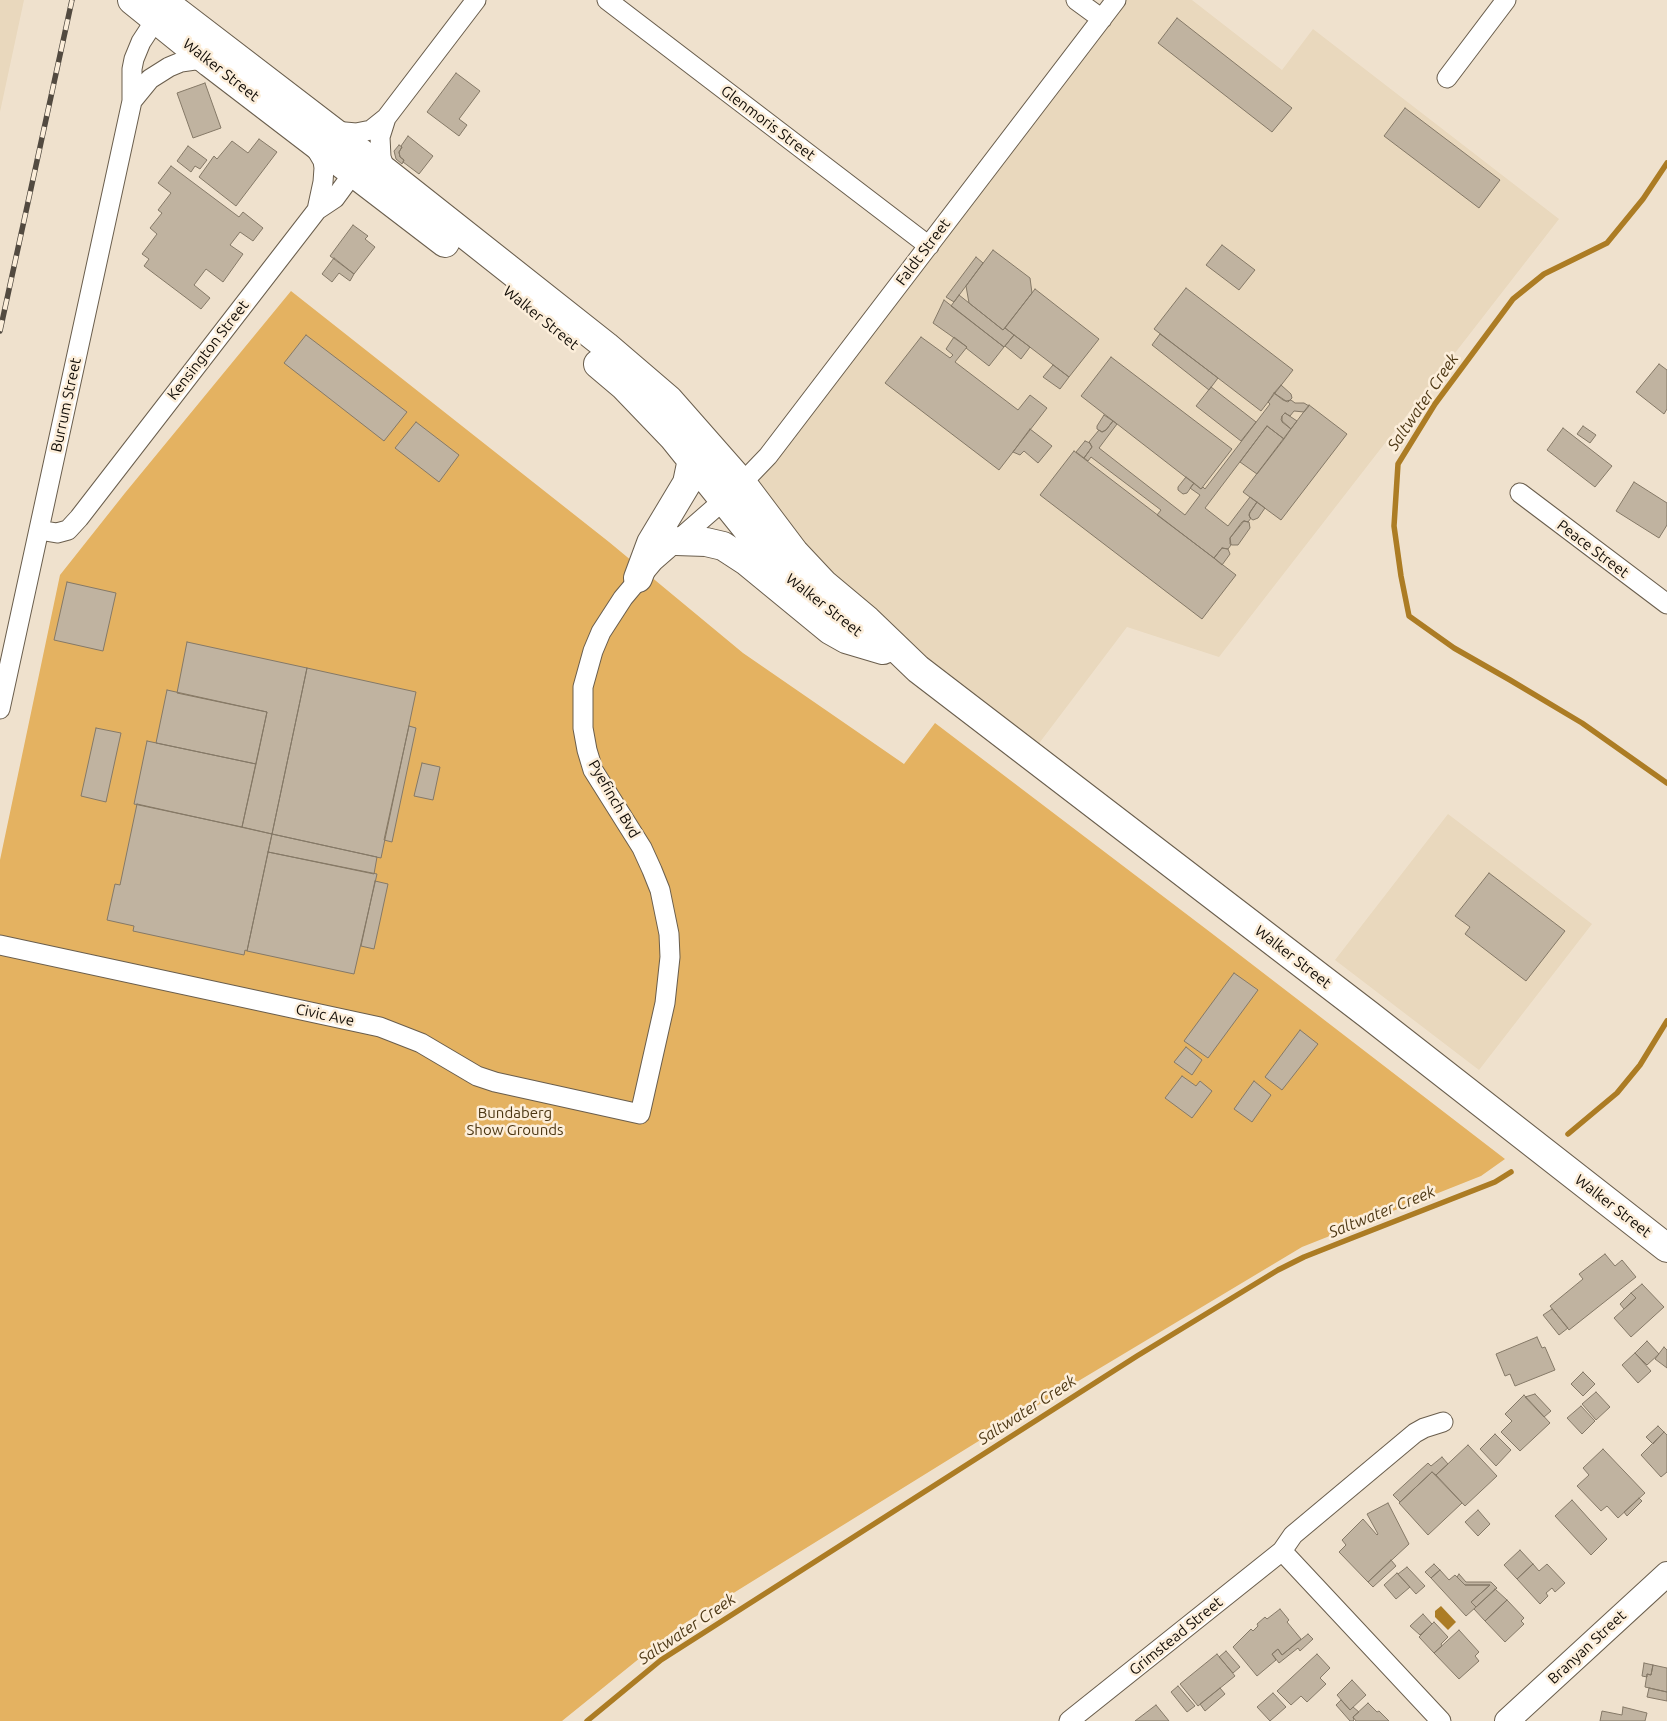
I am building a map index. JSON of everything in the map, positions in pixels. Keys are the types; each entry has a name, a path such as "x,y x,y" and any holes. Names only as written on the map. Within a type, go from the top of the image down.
{"main road":[{"name":"Walker Street","path":"132,0 166,11 332,138 354,172 522,302 616,380 673,437 692,460 734,491 824,584 867,620 918,669 1369,1015 1667,1248"},
{"name":"Walker Street","path":"166,11 210,63 386,172 606,346 669,400 734,491 784,575 822,607 883,650 918,669"},
{"path":"638,578 651,542 686,483 692,460"},
{"path":"676,542 706,542 723,546 746,561 830,630 846,639 883,650"}],"street":[{"path":"332,138 371,130 386,118 476,0"},
{"name":"Glenmoris Street","path":"607,0 929,246"},
{"path":"1076,0 1102,19"},
{"name":"Faldt Street","path":"734,491 768,456 1116,0"},
{"path":"1447,78 1506,0"},
{"name":"Burrum Street","path":"0,709 132,101 132,69 134,60 146,34 166,11"},
{"path":"132,101 150,79 169,67 181,62 195,60 210,63"},
{"path":"386,118 380,137 381,157 386,172"},
{"path":"332,138 354,172"},
{"path":"317,210 323,182 323,161 332,138"},
{"name":"Kensington Street","path":"40,530 57,533 68,530 79,518 317,210 335,198 354,172"},
{"name":"Pyefinch Bvd","path":"640,1114 665,1003 670,957 669,934 660,890 652,870 642,848 594,770 587,750 583,728 583,688 593,651 611,616 638,578 654,561 734,491"},
{"name":"Peace Street","path":"1520,493 1667,604"},
{"name":"Civic Ave","path":"0,945 380,1027 421,1043 477,1076 495,1082 640,1114"},
{"name":"Grimstead Street","path":"1069,1721 1282,1551 1293,1534 1415,1433 1443,1422"},
{"path":"1282,1551 1441,1721"},
{"name":"Branyan Street","path":"1507,1721 1667,1574"}],"shaded area":[{"path":"0,0 24,0 0,112"},
{"path":"1119,0 1192,0 1282,70 1313,29 1559,219 1219,657 1127,627 1031,754 919,668 745,484"},
{"path":"1448,814 1592,924 1479,1070 1335,960"},
{"path":"1441,1606 1456,1622 1448,1630 1435,1617 1435,1611"}],"green space":[{"name":"Bundaberg Show Grounds","path":"291,291 609,542 743,653 904,764 935,723 1505,1159 1481,1176 1302,1247 990,1434 677,1628 562,1721 0,1721 0,860 60,575"}],"building":[{"path":"1177,18 1292,108 1272,132 1158,43"},
{"path":"456,73 480,91 459,119 467,125 459,136 427,112"},
{"path":"205,83 221,128 193,138 177,93"},
{"path":"1405,108 1500,180 1479,208 1384,136"},
{"path":"408,136 433,156 419,174 403,162 404,160 400,157 401,146"},
{"path":"259,139 277,152 236,206 199,177 214,156 217,159 232,141 248,153"},
{"path":"399,145 402,147 399,152 400,157 404,160 402,164 396,159 394,151"},
{"path":"188,146 207,160 200,169 195,166 191,172 177,161"},
{"path":"171,166 239,217 243,212 263,228 253,241 240,232 230,245 243,254 223,282 206,269 194,285 210,298 201,309 144,266 149,259 142,254 157,234 150,228 162,213 158,210 171,193 158,183"},
{"path":"353,225 368,236 365,239 375,247 354,274 330,256"},
{"path":"1222,245 1255,270 1239,290 1206,265"},
{"path":"993,250 1030,278 1032,293 1003,330 969,303 966,286"},
{"path":"976,257 983,263 954,302 946,297"},
{"path":"334,258 354,274 350,281 339,273 332,282 322,274"},
{"path":"1186,288 1293,370 1261,411 1154,329"},
{"path":"1035,289 1099,339 1069,377 1005,328"},
{"path":"959,295 1003,330 1005,328 1014,335 1004,347 951,306"},
{"path":"944,300 1004,347 989,366 967,347 933,323"},
{"path":"1160,334 1218,378 1209,390 1152,345"},
{"path":"306,335 407,412 384,441 284,363"},
{"path":"1014,335 1030,347 1021,359 1005,346"},
{"path":"921,337 950,358 953,355 946,349 954,337 967,347 955,362 1018,410 1030,395 1047,408 999,470 885,383"},
{"path":"1111,357 1232,449 1201,489 1081,396"},
{"path":"1659,364 1667,370 1667,409 1664,414 1636,392"},
{"path":"1053,365 1069,377 1060,389 1043,377"},
{"path":"1281,385 1291,394 1292,398 1288,402 1274,393"},
{"path":"1211,387 1256,422 1241,441 1196,406"},
{"path":"1274,393 1286,401 1291,400 1295,403 1304,403 1309,406 1304,412 1294,411 1290,416 1285,413 1282,416 1282,422 1291,429 1284,439 1267,426 1205,508 1228,526 1250,497 1257,502 1250,512 1249,516 1251,518 1248,522 1242,522 1230,538 1231,545 1228,549 1222,548 1214,558 1157,515 1161,510 1091,457 1088,461 1084,458 1092,447 1089,442 1099,430 1102,432 1106,430 1113,421 1117,424 1099,448 1185,515 1200,495 1190,488 1194,483 1201,489 1203,487 1205,489 1270,404 1268,402"},
{"path":"1309,405 1347,434 1281,520 1243,492"},
{"path":"1285,413 1297,421 1291,429 1281,420"},
{"path":"1104,415 1113,421 1102,432 1097,429 1097,426"},
{"path":"416,422 459,455 439,482 395,448"},
{"path":"1267,426 1284,439 1257,474 1240,462"},
{"path":"1583,426 1596,435 1590,443 1577,434"},
{"path":"1563,428 1612,466 1595,487 1547,450"},
{"path":"1030,429 1052,446 1038,463 1024,451 1020,455 1013,452"},
{"path":"1085,441 1090,443 1092,447 1084,458 1076,452"},
{"path":"1074,451 1236,575 1202,619 1040,495"},
{"path":"1186,477 1194,483 1187,493 1183,494 1178,490 1178,487"},
{"path":"1634,482 1667,503 1667,525 1659,538 1616,511"},
{"path":"1257,502 1265,508 1258,518 1253,520 1249,514"},
{"path":"1244,521 1249,522 1250,528 1238,545 1230,544 1230,538"},
{"path":"1222,548 1228,549 1230,554 1222,565 1214,558"},
{"path":"67,582 116,593 103,651 54,640"},
{"path":"187,642 307,668 272,834 242,827 267,712 177,693"},
{"path":"307,668 416,692 381,858 272,834"},
{"path":"167,690 267,712 256,764 156,743"},
{"path":"409,726 416,728 392,842 384,840"},
{"path":"96,728 121,733 106,802 81,796"},
{"path":"147,741 256,764 242,827 134,804"},
{"path":"422,763 440,767 433,800 414,796"},
{"path":"137,804 272,834 247,951 245,950 244,955 133,931 134,926 107,920 115,884 120,885"},
{"path":"272,834 377,857 374,874 268,852"},
{"path":"268,852 377,874 354,974 247,951"},
{"path":"1489,873 1565,931 1526,981 1465,934 1470,927 1455,916"},
{"path":"375,881 388,884 374,949 361,946"},
{"path":"1234,973 1258,990 1208,1058 1184,1041"},
{"path":"1300,1030 1318,1044 1282,1090 1265,1077"},
{"path":"1186,1047 1202,1060 1192,1075 1174,1062"},
{"path":"1182,1076 1196,1086 1200,1081 1212,1091 1192,1118 1165,1098"},
{"path":"1254,1081 1271,1095 1252,1122 1234,1109"},
{"path":"1605,1254 1615,1266 1622,1260 1636,1277 1569,1330 1550,1306 1583,1279 1579,1274"},
{"path":"1642,1284 1664,1307 1631,1337 1614,1318 1636,1298 1631,1293"},
{"path":"1631,1293 1636,1298 1624,1309 1620,1304"},
{"path":"1552,1309 1568,1328 1559,1335 1543,1315"},
{"path":"1537,1337 1542,1348 1545,1347 1555,1370 1515,1386 1510,1374 1505,1376 1496,1354"},
{"path":"1647,1341 1659,1354 1647,1365 1635,1353"},
{"path":"1664,1347 1667,1350 1667,1368 1655,1359"},
{"path":"1635,1353 1651,1371 1638,1383 1622,1365"},
{"path":"1583,1372 1595,1384 1583,1396 1571,1384"},
{"path":"1596,1392 1610,1407 1596,1420 1582,1404"},
{"path":"1535,1394 1551,1411 1544,1417 1525,1397"},
{"path":"1524,1395 1550,1423 1520,1451 1501,1432 1512,1421 1505,1414"},
{"path":"1581,1406 1595,1421 1582,1434 1567,1418"},
{"path":"1658,1426 1664,1432 1653,1444 1646,1437"},
{"path":"1664,1432 1667,1435 1667,1472 1661,1477 1641,1455"},
{"path":"1495,1434 1511,1450 1496,1466 1480,1449"},
{"path":"1468,1445 1497,1476 1465,1506 1436,1475"},
{"path":"1603,1449 1645,1493 1618,1518 1607,1506 1601,1511 1577,1486 1589,1475 1583,1468"},
{"path":"1442,1457 1448,1464 1436,1475 1432,1472 1400,1502 1393,1495 1428,1463 1431,1466"},
{"path":"1432,1472 1462,1503 1428,1535 1399,1503"},
{"path":"1639,1498 1642,1501 1627,1516 1624,1512"},
{"path":"1572,1500 1607,1539 1591,1555 1555,1516"},
{"path":"1388,1503 1409,1544 1368,1582 1339,1552 1346,1545 1342,1540 1363,1519 1377,1535 1367,1514"},
{"path":"1478,1510 1490,1524 1478,1536 1465,1522"},
{"path":"1520,1550 1533,1564 1517,1579 1504,1565"},
{"path":"1391,1560 1396,1566 1373,1587 1368,1582"},
{"path":"1434,1564 1440,1570 1431,1578 1425,1572"},
{"path":"1533,1564 1539,1571 1547,1564 1565,1583 1555,1592 1552,1588 1546,1593 1548,1596 1540,1604 1517,1579"},
{"path":"1407,1567 1425,1586 1416,1594 1398,1574"},
{"path":"1440,1570 1449,1580 1455,1575 1465,1585 1490,1585 1471,1602 1476,1607 1466,1616 1431,1578"},
{"path":"1397,1573 1410,1587 1396,1599 1384,1585"},
{"path":"1459,1574 1466,1582 1491,1582 1497,1588 1476,1607 1471,1602 1490,1585 1465,1585 1457,1577"},
{"path":"1495,1589 1507,1600 1485,1621 1474,1609"},
{"path":"1507,1600 1524,1618 1521,1621 1524,1624 1505,1642 1485,1621"},
{"path":"1280,1609 1289,1620 1287,1622 1301,1639 1282,1655 1278,1649 1272,1654 1276,1660 1257,1676 1233,1647 1251,1629 1253,1631 1258,1626 1257,1624 1265,1617 1267,1619"},
{"path":"1423,1614 1432,1624 1420,1635 1410,1626"},
{"path":"1434,1622 1448,1637 1434,1653 1419,1637"},
{"path":"1459,1630 1479,1652 1475,1656 1479,1661 1459,1679 1434,1653"},
{"path":"1308,1634 1313,1639 1300,1651 1298,1648 1279,1663 1272,1654 1278,1649 1282,1655"},
{"path":"1226,1651 1240,1667 1233,1673 1219,1657"},
{"path":"1217,1654 1235,1676 1198,1706 1180,1684"},
{"path":"1317,1654 1330,1668 1320,1678 1326,1684 1307,1702 1301,1696 1291,1705 1277,1691"},
{"path":"1644,1663 1653,1665 1651,1675 1647,1674 1647,1677 1642,1676"},
{"path":"1653,1665 1667,1668 1667,1692 1645,1687 1647,1674 1651,1675"},
{"path":"1352,1680 1366,1695 1350,1710 1337,1695"},
{"path":"1178,1686 1195,1706 1187,1712 1171,1692"},
{"path":"1220,1688 1225,1694 1205,1711 1200,1704"},
{"path":"1649,1688 1667,1692 1667,1701 1647,1697"},
{"path":"1273,1693 1286,1707 1270,1721 1257,1707"},
{"path":"1341,1700 1350,1710 1353,1707 1359,1712 1353,1717 1353,1721 1350,1721 1336,1705"},
{"path":"1368,1703 1389,1721 1356,1721 1353,1717"},
{"path":"1156,1705 1169,1721 1135,1721"},
{"path":"1623,1707 1647,1713 1645,1721 1600,1721 1602,1711 1622,1715"}],"waterway":[{"name":"Saltwater Creek","path":"1667,163 1643,199 1607,243 1544,274 1513,299 1435,404 1398,464 1394,526 1409,616 1454,648 1582,723 1667,783"},
{"name":"Saltwater Creek","path":"1568,1134 1617,1093 1640,1065 1667,1021"},
{"name":"Saltwater Creek","path":"587,1721 661,1660 1137,1356 1278,1270 1304,1257 1495,1182 1511,1172"}],"railway":[{"path":"0,331 72,0"}]}
